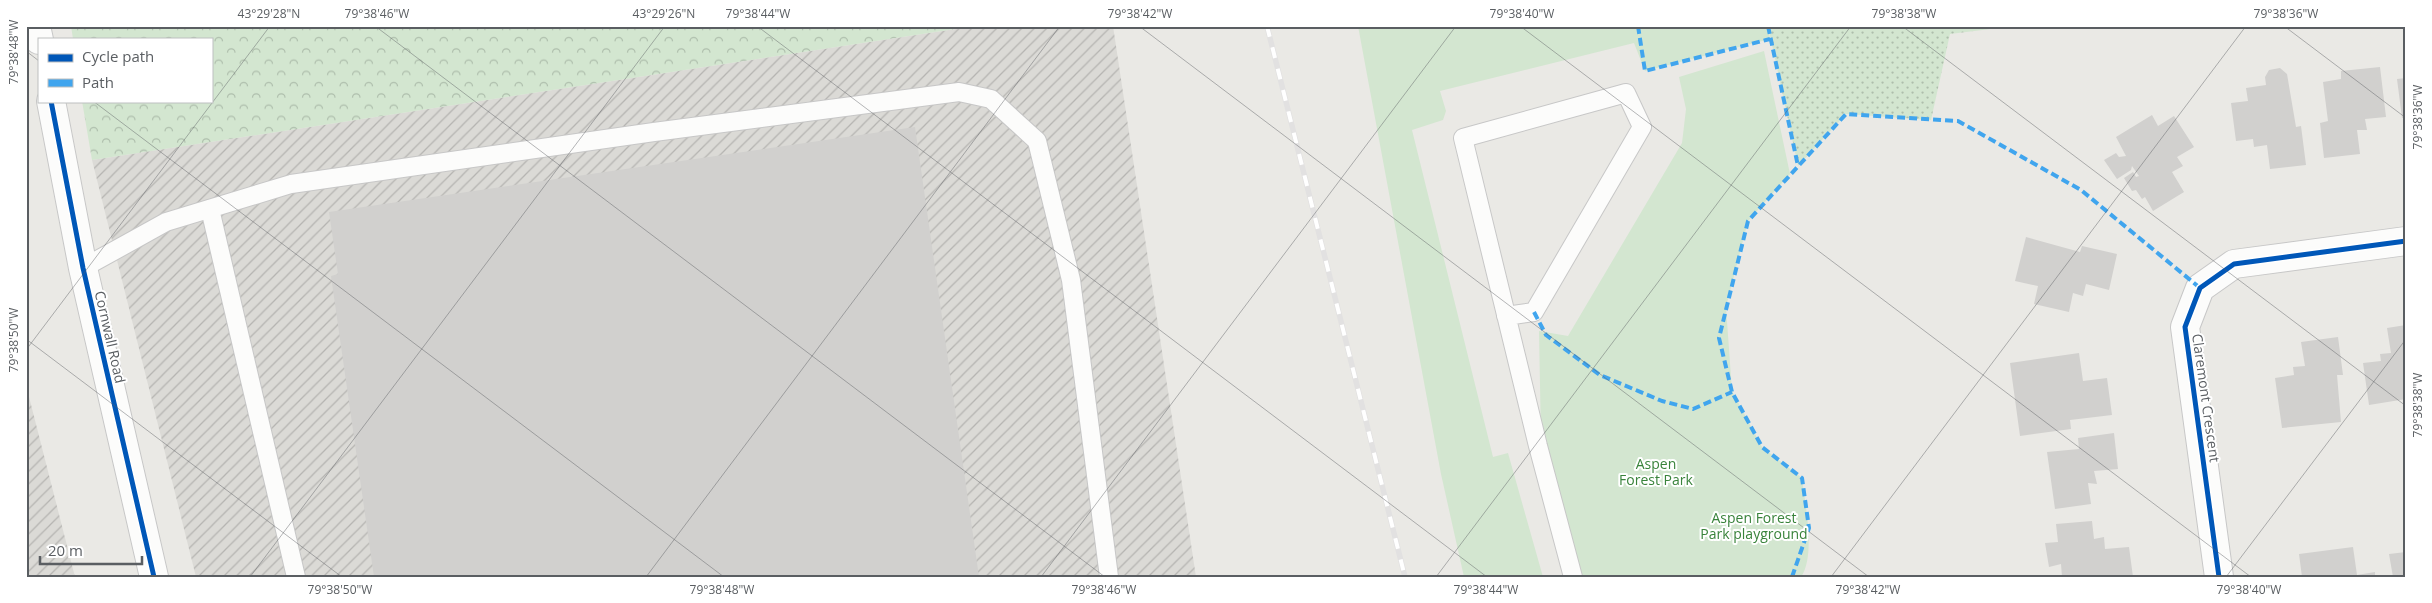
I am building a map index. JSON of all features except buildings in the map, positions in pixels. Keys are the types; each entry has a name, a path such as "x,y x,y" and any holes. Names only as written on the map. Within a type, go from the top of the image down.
{"street":[{"name":"Cornwall Road","path":"51,102 83,268 154,577"},
{"name":"Claremont Crescent","path":"2220,577 2185,327 2200,288 2234,264 2406,241"}],"lane":[{"path":"83,268 166,222 291,184 645,133 959,92 991,99 1037,141 1071,280 1109,577"},
{"path":"1506,316 1534,312 1642,127 1626,93 1463,138 1506,316 1572,577"},
{"path":"210,209 296,577"}],"shaded area":[{"path":"975,26 1113,26 1196,577 196,577 92,160"},
{"path":"26,385 75,577 26,577"}],"green space":[{"path":"71,26 975,26 92,160 82,102 212,102 212,38 73,38"},
{"path":"1358,26 1768,26 1770,39 1645,71 1634,43 1440,91 1446,111 1443,120 1412,130 1493,457 1508,453 1543,577 1464,577 1441,474"},
{"path":"1768,26 2015,26 1950,34 1931,120 1846,114 1798,166"},
{"name":"Aspen Forest Park","path":"1764,51 1790,174 1748,221 1726,307 1732,391 1762,447 1802,478 1809,543 1805,567 1801,577 1573,577 1541,439 1539,331 1568,336 1682,143 1686,109 1679,77"}],"railway":[{"path":"1267,26 1405,577"}],"marked path":[{"path":"1638,26 1645,71 1770,39"},
{"path":"1768,26 1798,166"},
{"path":"1792,577 1809,528 1802,478 1762,447 1732,392 1719,338 1748,221 1846,114 1958,121 2081,190 2200,288"},
{"path":"1534,312 1546,335 1600,375 1662,401 1693,409 1732,392"}],"cycle path":[{"path":"51,102 83,268 154,577"},
{"path":"2219,577 2185,327 2200,288 2234,264 2406,241"}],"park label":[{"name":"Aspen Forest Park playground","path":"1754,526"}]}
